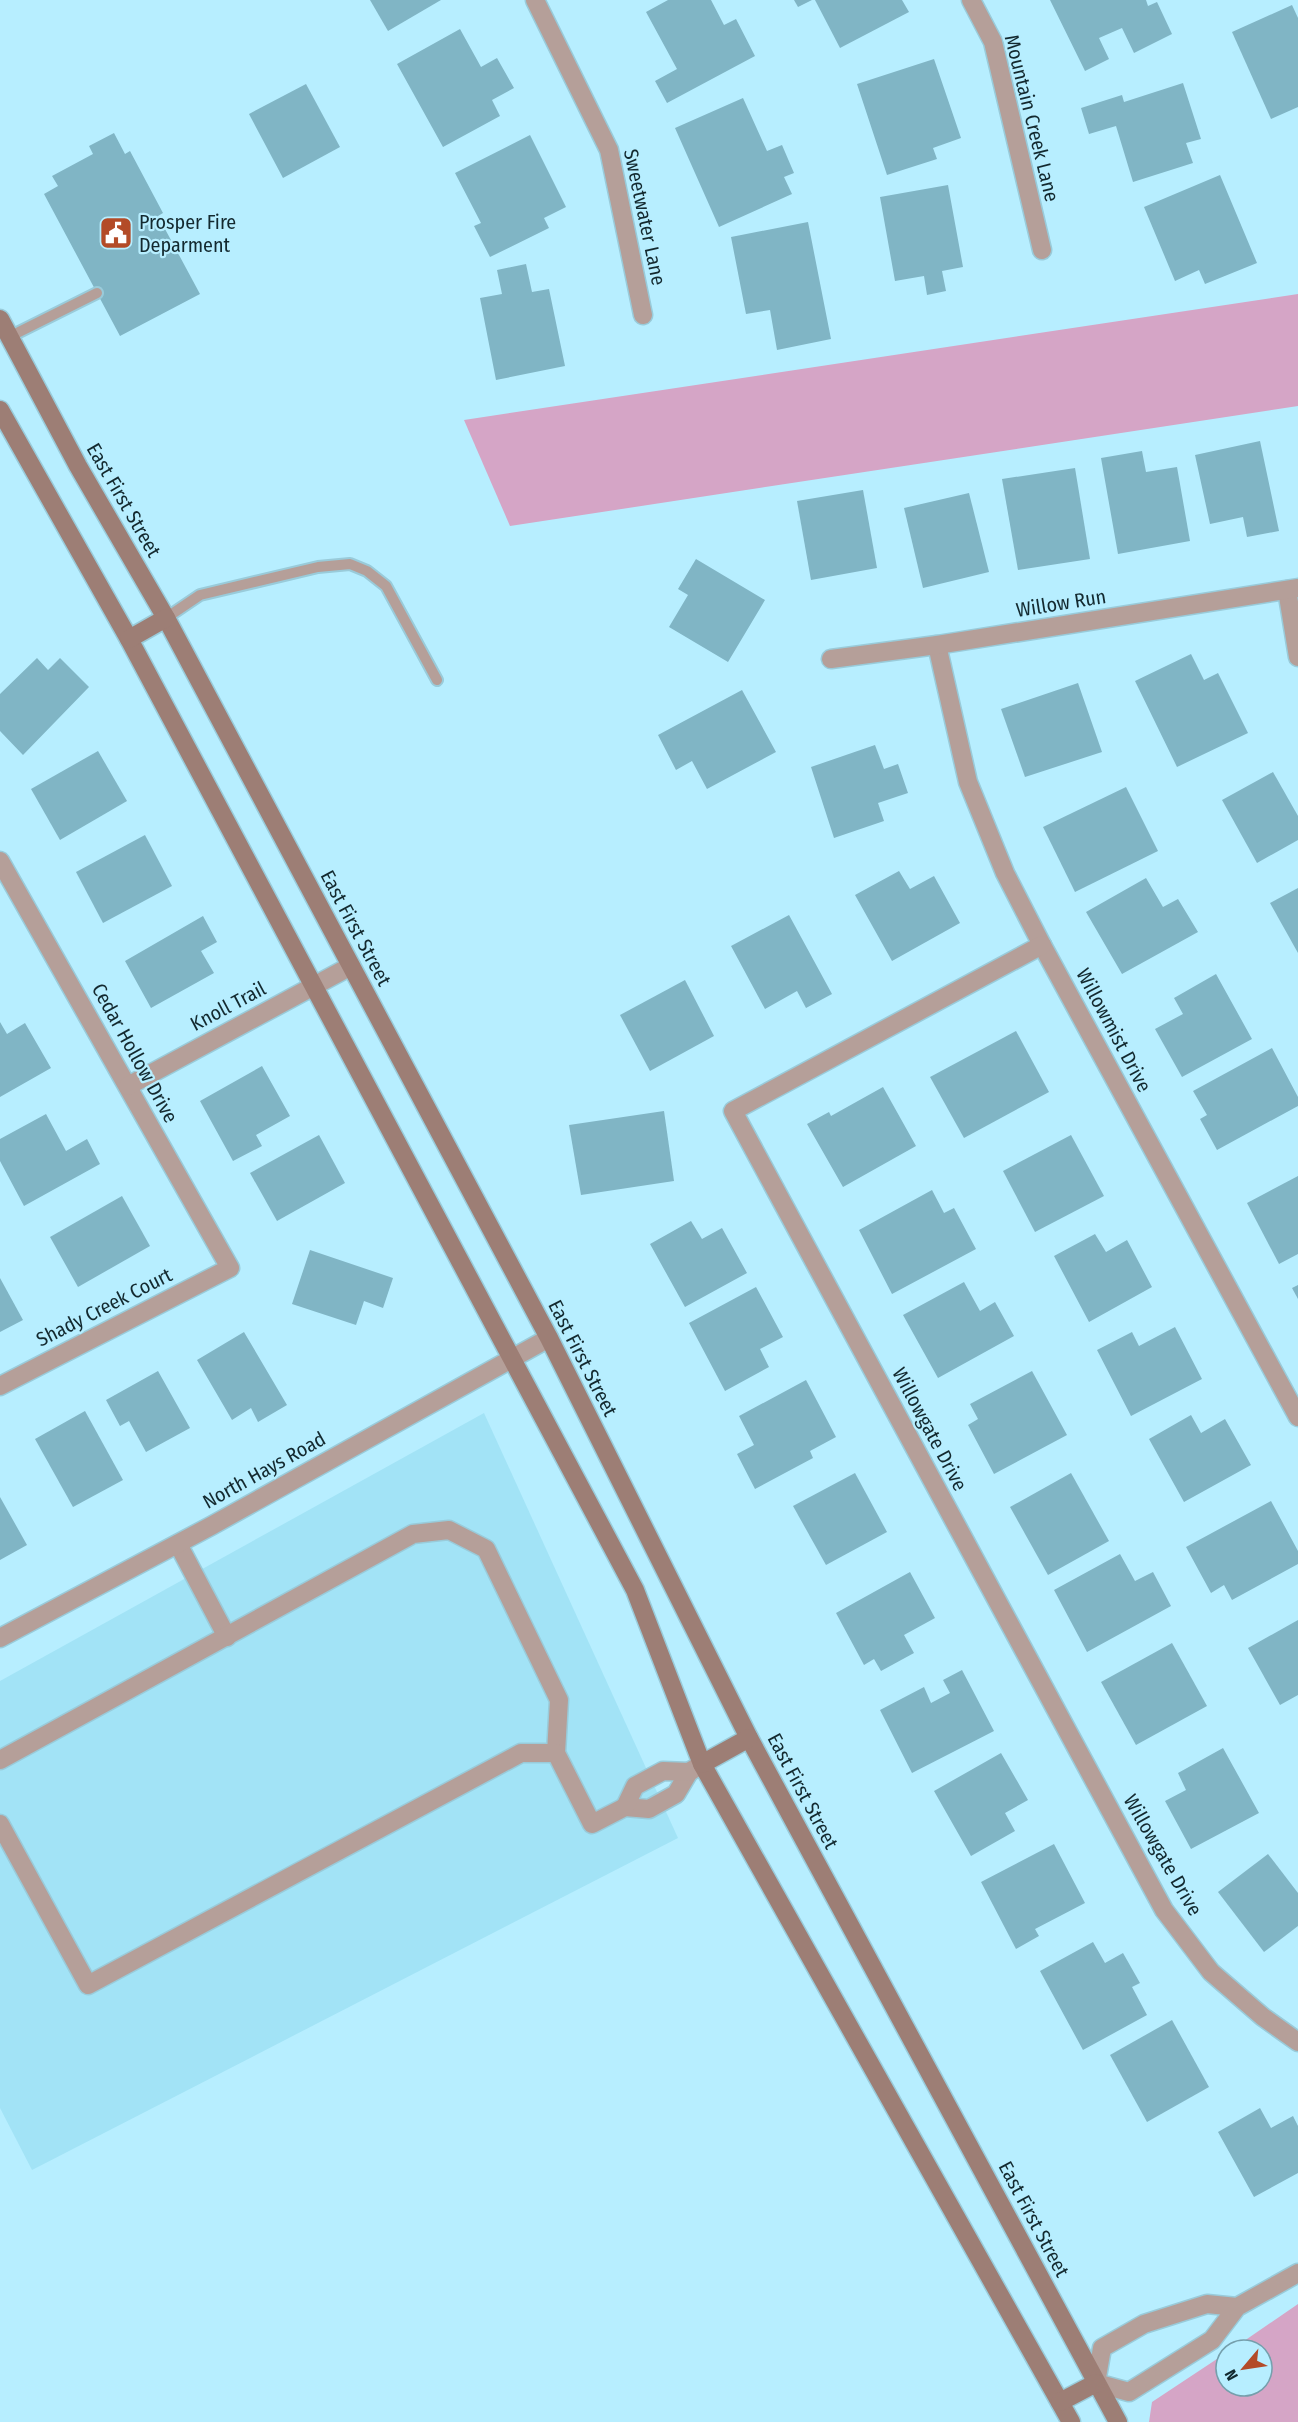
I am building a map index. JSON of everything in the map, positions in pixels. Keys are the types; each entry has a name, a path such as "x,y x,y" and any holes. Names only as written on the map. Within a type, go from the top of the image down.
{"main road":[{"name":"East First Street","path":"0,319 5,340 166,618 549,1338 749,1738 1118,2422"},
{"path":"0,410 129,639 635,1590 695,1768 1071,2422"},
{"path":"129,639 166,618"},
{"path":"695,1768 749,1738"},
{"path":"1060,2402 1096,2383"}],"street":[{"name":"Sweetwater Lane","path":"535,0 609,150 643,315"},
{"name":"Mountain Creek Lane","path":"971,0 993,42 1042,250"},
{"name":"Willow Run","path":"831,659 937,645 1293,589"},
{"path":"1293,589 1298,657"},
{"name":"Willowmist Drive","path":"937,645 968,782 1005,873 1298,1416"},
{"name":"Cedar Hollow Drive","path":"0,861 230,1268"},
{"name":"Willowgate Drive","path":"1042,945 733,1111 1164,1910 1211,1972 1263,2017 1298,2042"},
{"name":"Knoll Trail","path":"128,1086 351,966"},
{"name":"Shady Creek Court","path":"0,1386 230,1268"},
{"name":"North Hays Road","path":"0,1638 178,1544 549,1338"},
{"path":"0,1760 413,1534 449,1530 486,1549 559,1700 556,1753 592,1824 625,1807 649,1809 676,1794 695,1768"},
{"path":"178,1544 227,1637"},
{"path":"0,1824 88,1985 521,1752 556,1753"},
{"path":"625,1807 635,1786 663,1771 695,1768"},
{"path":"1237,2307 1207,2304 1144,2324 1102,2348 1096,2383 1129,2392 1212,2340 1237,2307 1298,2273"}],"lane":[{"path":"5,340 97,293"},
{"path":"166,618 200,595 318,567 350,564 367,571 386,586 438,680"}],"shaded area":[{"path":"1298,294 1298,406 510,526 464,420"},
{"path":"484,1413 678,1838 32,2170 0,2108 0,1681"},
{"path":"1298,2304 1298,2422 1149,2422 1152,2402 1214,2361 1214,2398 1274,2398 1274,2338 1248,2338"}],"building":[{"path":"370,0 441,0 388,31"},
{"path":"668,0 711,0 724,25 736,19 755,56 667,103 655,81 677,69 646,12"},
{"path":"794,0 812,0 798,7"},
{"path":"815,0 902,0 909,12 840,48"},
{"path":"1050,0 1146,0 1148,6 1157,2 1172,34 1134,53 1122,28 1099,38 1109,59 1085,71"},
{"path":"1292,5 1298,18 1298,107 1271,119 1232,32"},
{"path":"460,29 481,67 497,58 514,88 492,100 500,116 443,147 397,64"},
{"path":"934,59 961,138 933,148 937,159 887,175 857,84"},
{"path":"1183,83 1201,139 1186,143 1193,163 1133,182 1116,126 1089,134 1081,108 1122,95 1124,102"},
{"path":"306,84 340,147 283,178 249,114"},
{"path":"743,98 767,151 782,145 794,173 784,177 792,194 719,227 675,128"},
{"name":"Prosper Fire Deparment","path":"114,133 125,154 130,151 163,213 158,216 200,294 120,336 44,194 58,186 52,176 93,154 89,146"},
{"path":"530,135 566,207 544,218 549,228 490,257 474,226 481,223 455,173"},
{"path":"1220,175 1257,263 1205,284 1199,270 1175,281 1144,207"},
{"path":"948,185 963,267 942,271 946,291 927,295 924,276 895,281 880,197"},
{"path":"808,222 831,339 777,350 770,310 746,314 731,237"},
{"path":"526,264 532,292 549,289 565,366 496,380 480,298 502,294 497,270"},
{"path":"1260,441 1279,531 1247,537 1243,517 1210,524 1195,455"},
{"path":"1142,451 1146,472 1177,467 1190,541 1118,554 1101,458"},
{"path":"1075,468 1090,559 1018,570 1002,479"},
{"path":"863,490 877,568 811,580 797,501"},
{"path":"969,493 989,572 923,588 904,508"},
{"path":"696,559 765,600 728,662 669,627 688,595 678,589"},
{"path":"1191,654 1204,680 1218,673 1248,733 1177,767 1135,681"},
{"path":"37,658 48,670 60,658 89,687 23,755 0,731 0,694"},
{"path":"1078,683 1102,752 1025,777 1001,709"},
{"path":"742,690 776,752 707,789 692,761 676,770 658,735"},
{"path":"875,745 884,769 898,764 908,793 878,803 884,821 834,838 811,767"},
{"path":"98,751 127,801 60,840 31,789"},
{"path":"1273,772 1298,816 1298,840 1257,863 1222,800"},
{"path":"1126,787 1158,851 1075,892 1043,827"},
{"path":"145,835 172,886 103,923 76,872"},
{"path":"899,871 910,889 934,876 960,923 892,961 855,895"},
{"path":"1146,878 1163,907 1178,899 1198,932 1122,974 1086,912"},
{"path":"1298,888 1298,953 1270,903"},
{"path":"789,915 832,994 806,1008 797,991 765,1009 731,946"},
{"path":"203,916 217,942 201,951 214,973 151,1008 125,961"},
{"path":"1216,974 1252,1039 1182,1077 1155,1029 1183,1014 1174,998"},
{"path":"685,980 714,1036 650,1071 620,1015"},
{"path":"0,1022 7,1034 25,1023 51,1068 0,1097"},
{"path":"1016,1031 1049,1092 964,1138 930,1077"},
{"path":"1272,1048 1298,1097 1298,1106 1217,1150 1200,1119 1207,1115 1193,1091"},
{"path":"262,1066 290,1116 256,1135 262,1146 233,1161 200,1101"},
{"path":"883,1087 916,1146 843,1187 807,1124 829,1112 831,1116"},
{"path":"664,1111 674,1181 581,1195 569,1125"},
{"path":"46,1114 66,1151 87,1139 100,1164 24,1206 0,1161 0,1139"},
{"path":"319,1135 345,1183 277,1221 250,1173"},
{"path":"1071,1135 1104,1196 1035,1232 1003,1171"},
{"path":"1298,1176 1298,1254 1279,1264 1247,1203"},
{"path":"932,1190 944,1213 954,1208 976,1249 892,1294 859,1230"},
{"path":"122,1196 150,1246 78,1287 50,1237"},
{"path":"691,1221 702,1239 722,1228 747,1273 685,1307 650,1244"},
{"path":"1095,1234 1106,1252 1127,1240 1152,1287 1089,1322 1054,1256"},
{"path":"310,1250 393,1278 383,1308 364,1301 356,1325 292,1304"},
{"path":"0,1278 23,1320 0,1332"},
{"path":"964,1282 980,1311 995,1302 1014,1336 938,1378 903,1315"},
{"path":"1298,1285 1298,1299 1292,1288"},
{"path":"756,1287 783,1337 760,1349 769,1367 725,1391 689,1323"},
{"path":"1175,1327 1202,1379 1131,1416 1097,1350 1132,1332 1139,1346"},
{"path":"244,1332 287,1405 258,1422 251,1408 232,1420 197,1360"},
{"path":"158,1371 190,1428 146,1452 129,1421 120,1426 106,1400"},
{"path":"1032,1371 1067,1435 994,1474 968,1425 978,1419 970,1404"},
{"path":"806,1380 836,1437 810,1451 813,1458 755,1489 737,1454 754,1445 739,1416"},
{"path":"85,1411 123,1480 73,1507 35,1439"},
{"path":"1191,1415 1201,1433 1225,1419 1251,1465 1184,1502 1149,1439"},
{"path":"855,1473 887,1532 826,1565 793,1506"},
{"path":"1071,1473 1109,1541 1048,1575 1010,1507"},
{"path":"0,1497 27,1545 0,1560"},
{"path":"1271,1501 1298,1551 1298,1564 1232,1600 1224,1585 1211,1593 1186,1547"},
{"path":"1120,1554 1135,1581 1153,1572 1171,1606 1087,1652 1054,1590"},
{"path":"910,1572 935,1618 904,1635 914,1653 881,1671 874,1659 864,1665 836,1613"},
{"path":"1298,1620 1298,1695 1280,1705 1248,1648"},
{"path":"1172,1643 1207,1706 1136,1745 1101,1682"},
{"path":"962,1670 994,1731 912,1773 880,1710 924,1687 931,1703 950,1693 943,1680"},
{"path":"1223,1748 1259,1813 1191,1849 1165,1801 1186,1790 1178,1773"},
{"path":"1001,1753 1028,1800 1005,1813 1015,1831 971,1856 934,1791"},
{"path":"1054,1844 1085,1903 1035,1929 1039,1936 1016,1949 981,1882"},
{"path":"1268,1854 1298,1893 1298,1926 1264,1952 1218,1892"},
{"path":"1093,1942 1105,1963 1123,1953 1140,1983 1132,1987 1147,2015 1083,2050 1040,1971"},
{"path":"1172,2020 1209,2087 1147,2122 1110,2055"},
{"path":"1260,2108 1271,2128 1293,2116 1298,2126 1298,2173 1254,2197 1218,2132"}],"place":[{"name":"Prosper Fire Deparment","path":"116,233"}]}
